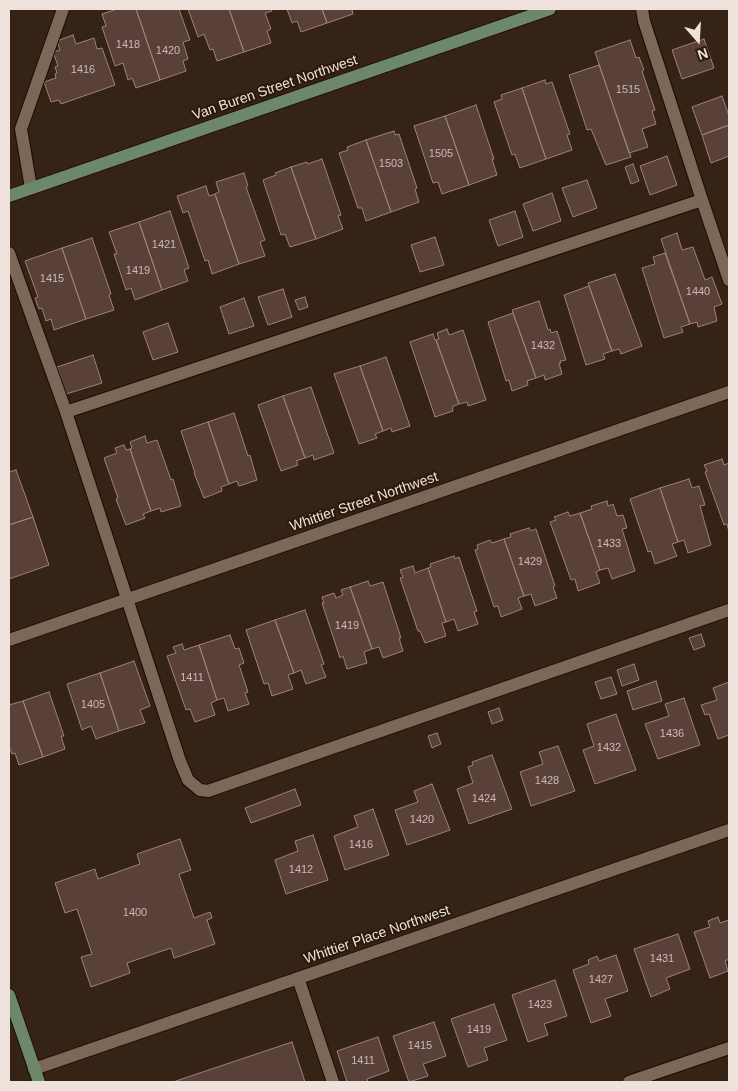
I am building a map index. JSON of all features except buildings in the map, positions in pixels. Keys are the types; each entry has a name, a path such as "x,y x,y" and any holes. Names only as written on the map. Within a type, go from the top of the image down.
{"street":[{"path":"31,188 21,129 63,9"},
{"name":"Van Buren Street Northwest","path":"9,196 550,9"},
{"path":"642,9 644,21 729,280"},
{"path":"66,412 702,200"},
{"path":"9,253 66,412 180,761 188,780 200,790 208,791 729,610"},
{"name":"Whittier Street Northwest","path":"9,640 729,392"},
{"name":"Whittier Place Northwest","path":"34,1069 729,830"},
{"path":"298,978 332,1082"},
{"path":"9,996 38,1082"},
{"path":"629,1082 729,1048"}]}
